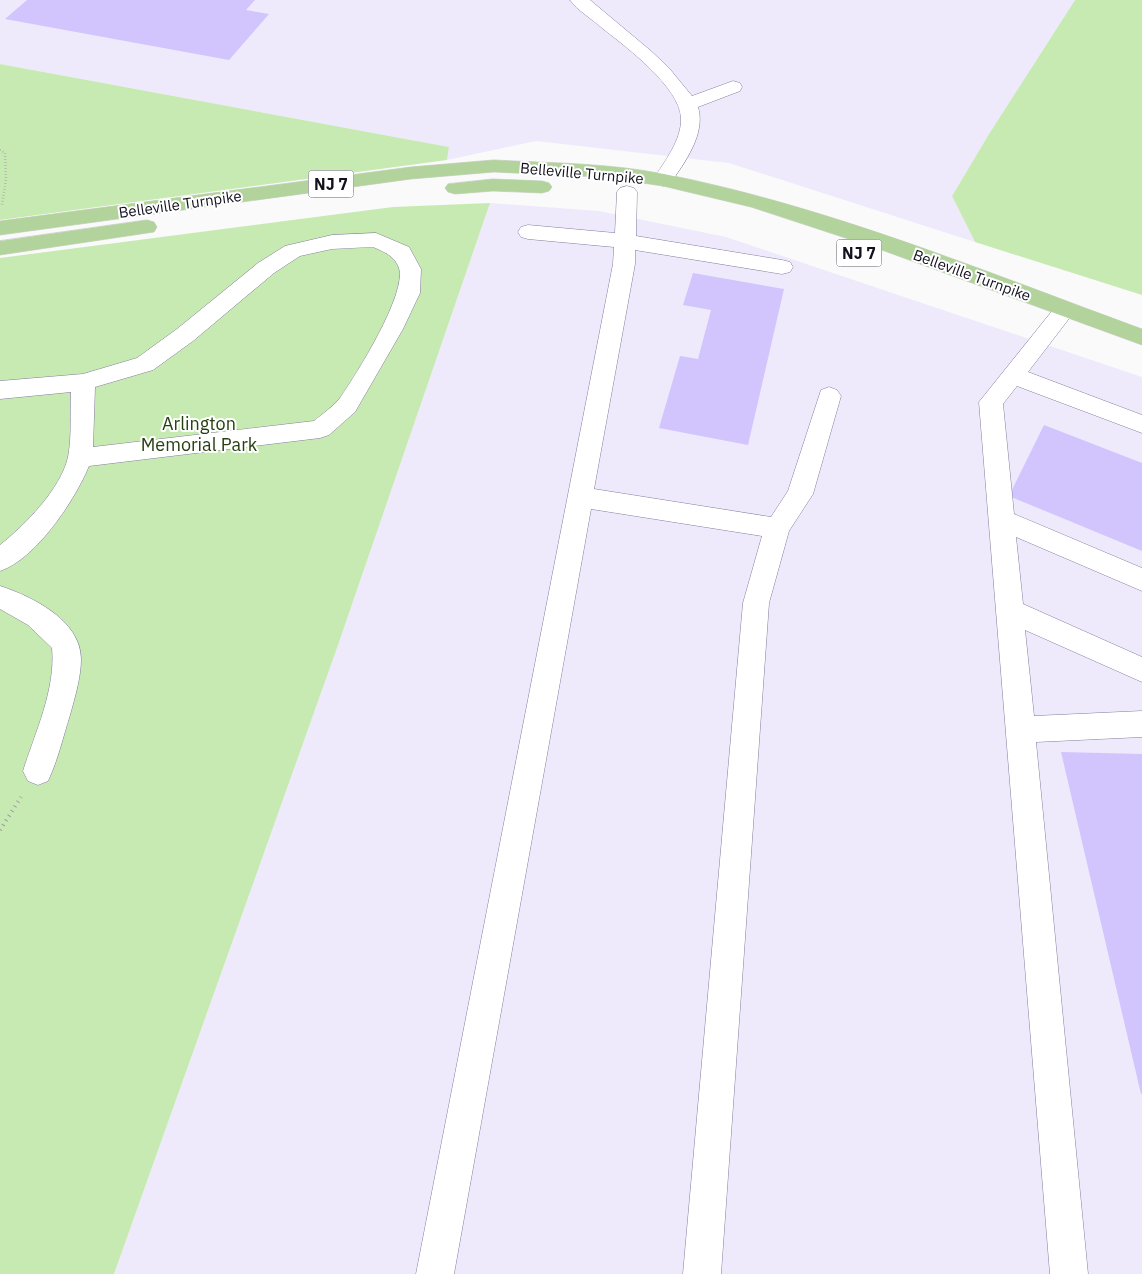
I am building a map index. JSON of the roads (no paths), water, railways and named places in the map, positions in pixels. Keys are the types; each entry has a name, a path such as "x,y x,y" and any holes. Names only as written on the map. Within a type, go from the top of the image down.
{"main road":[{"name":"Belleville Turnpike","path":"0,228 412,173 494,166 601,171 760,218 974,291 1142,339"},
{"name":"Belleville Turnpike","path":"0,248 429,189 493,186 627,192 660,187 756,202 886,244 1142,339"}],"street":[{"path":"579,0 674,83 687,104 691,115 686,136 660,187"},
{"path":"687,104 733,87"},
{"path":"435,1274 624,264 627,192"},
{"path":"528,232 625,241 782,267"},
{"path":"0,390 83,382 145,364 185,335 259,274 293,251 332,242 376,240 401,252 410,269 409,293 364,379 347,406 320,429 80,458"},
{"path":"1060,316 991,402 1069,1274"},
{"path":"1012,375 1142,424"},
{"path":"0,560 26,540 56,505 71,482 80,458 83,382"},
{"path":"702,1274 756,603 777,528 800,494 829,396"},
{"path":"580,496 777,528"},
{"path":"1002,520 1142,580"},
{"path":"0,597 48,623 66,648 65,674 38,771"},
{"path":"1010,611 1142,670"},
{"path":"1020,730 1142,724"}],"park label":[{"name":"Arlington Memorial Park","path":"199,433"}]}
